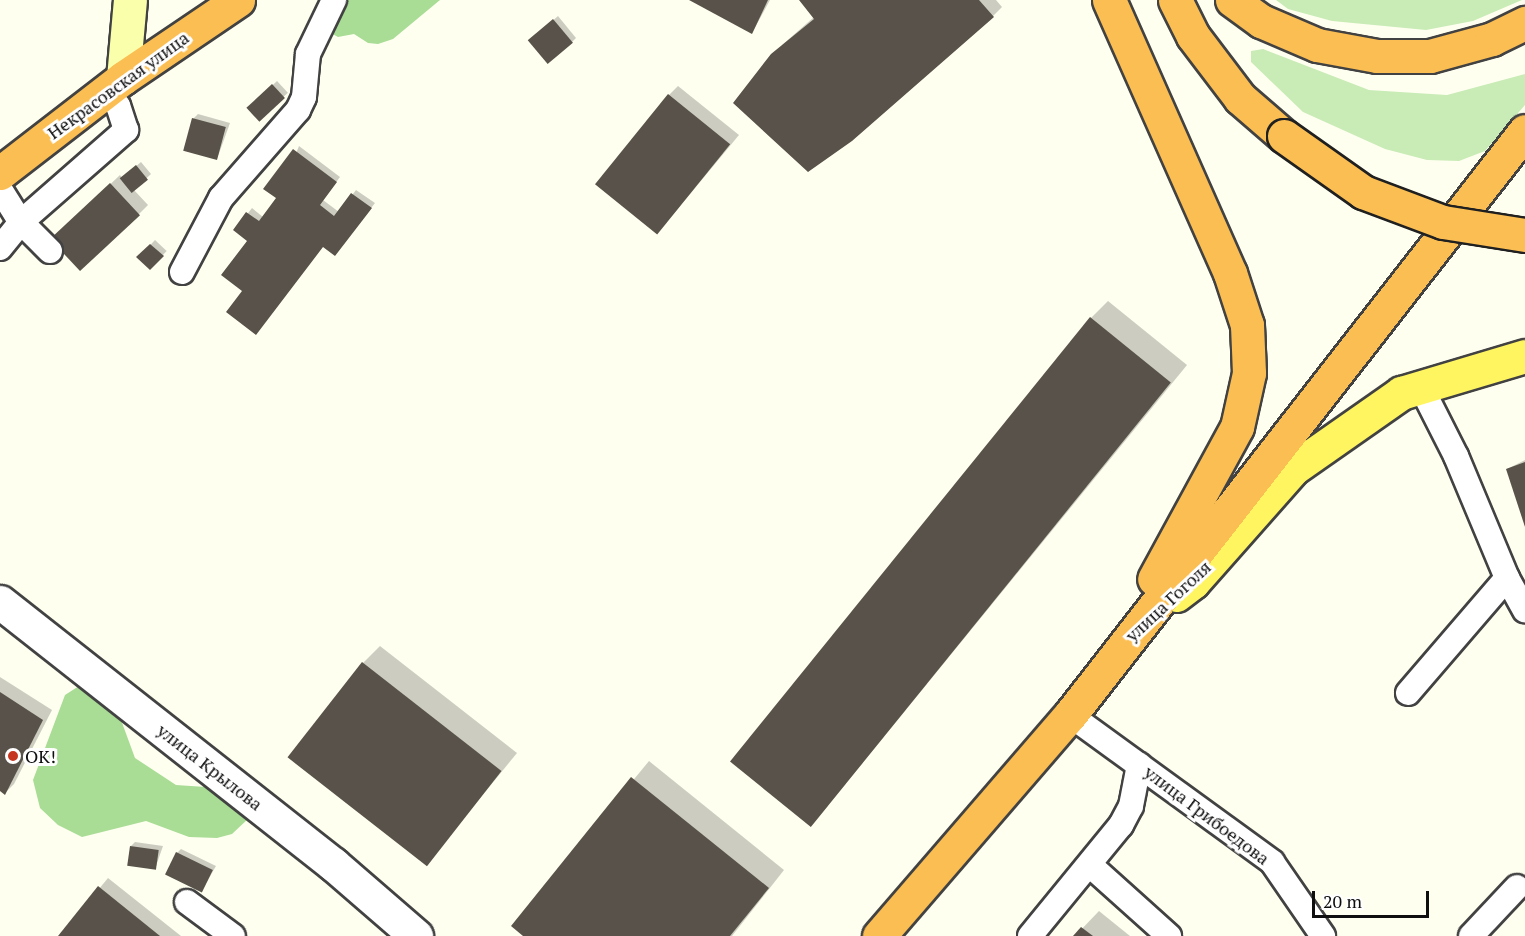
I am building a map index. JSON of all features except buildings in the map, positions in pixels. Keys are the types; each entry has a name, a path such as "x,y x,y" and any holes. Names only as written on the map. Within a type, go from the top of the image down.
{"highway":[{"name":"Некрасовская улица","path":"0,173 114,85 238,0"},
{"path":"1109,0 1230,273 1247,325 1249,373 1237,428 1155,575 1134,628"},
{"path":"1175,0 1193,36 1240,98 1284,136 1363,192 1443,222 1525,235"},
{"path":"1232,0 1261,21 1317,45 1377,56 1430,56 1492,39 1525,23"},
{"path":"1134,628 1525,131"},
{"name":"улица Гоголя","path":"879,936 1070,714 1134,628"}],"main road":[{"path":"114,85 130,0"},
{"name":"улица Гоголя","path":"1134,628 1193,582 1294,468 1420,385 1525,356"}],"street":[{"name":"улица Крылова","path":"0,602 333,864 416,936"}],"lane":[{"path":"182,272 221,198 298,110 304,97 308,54 334,0"},
{"path":"0,248 21,222 126,130 114,85"},
{"path":"0,189 21,222 50,250"},
{"path":"1420,385 1456,456 1507,578 1525,610"},
{"path":"1408,693 1507,578"},
{"name":"улица Грибоедова","path":"1070,714 1272,862 1323,936"},
{"path":"1030,936 1091,866 1126,816 1139,765"},
{"path":"1091,866 1169,936"},
{"path":"1471,936 1517,886"},
{"path":"187,902 233,936"}],"green space":[{"path":"343,0 440,0 393,39 378,44 368,43 354,34 338,37 329,32"},
{"path":"1276,0 1522,0 1473,21 1426,30 1332,21 1288,9"},
{"path":"1263,49 1369,90 1447,95 1525,74 1525,105 1485,151 1459,161 1427,160 1385,149 1303,112 1251,62 1251,51"},
{"path":"79,686 98,693 117,709 135,758 176,785 221,788 249,818 232,834 217,838 189,837 146,821 82,837 58,825 40,808 33,780 65,695"}],"place":[{"name":"ОК!","path":"13,756"}]}
